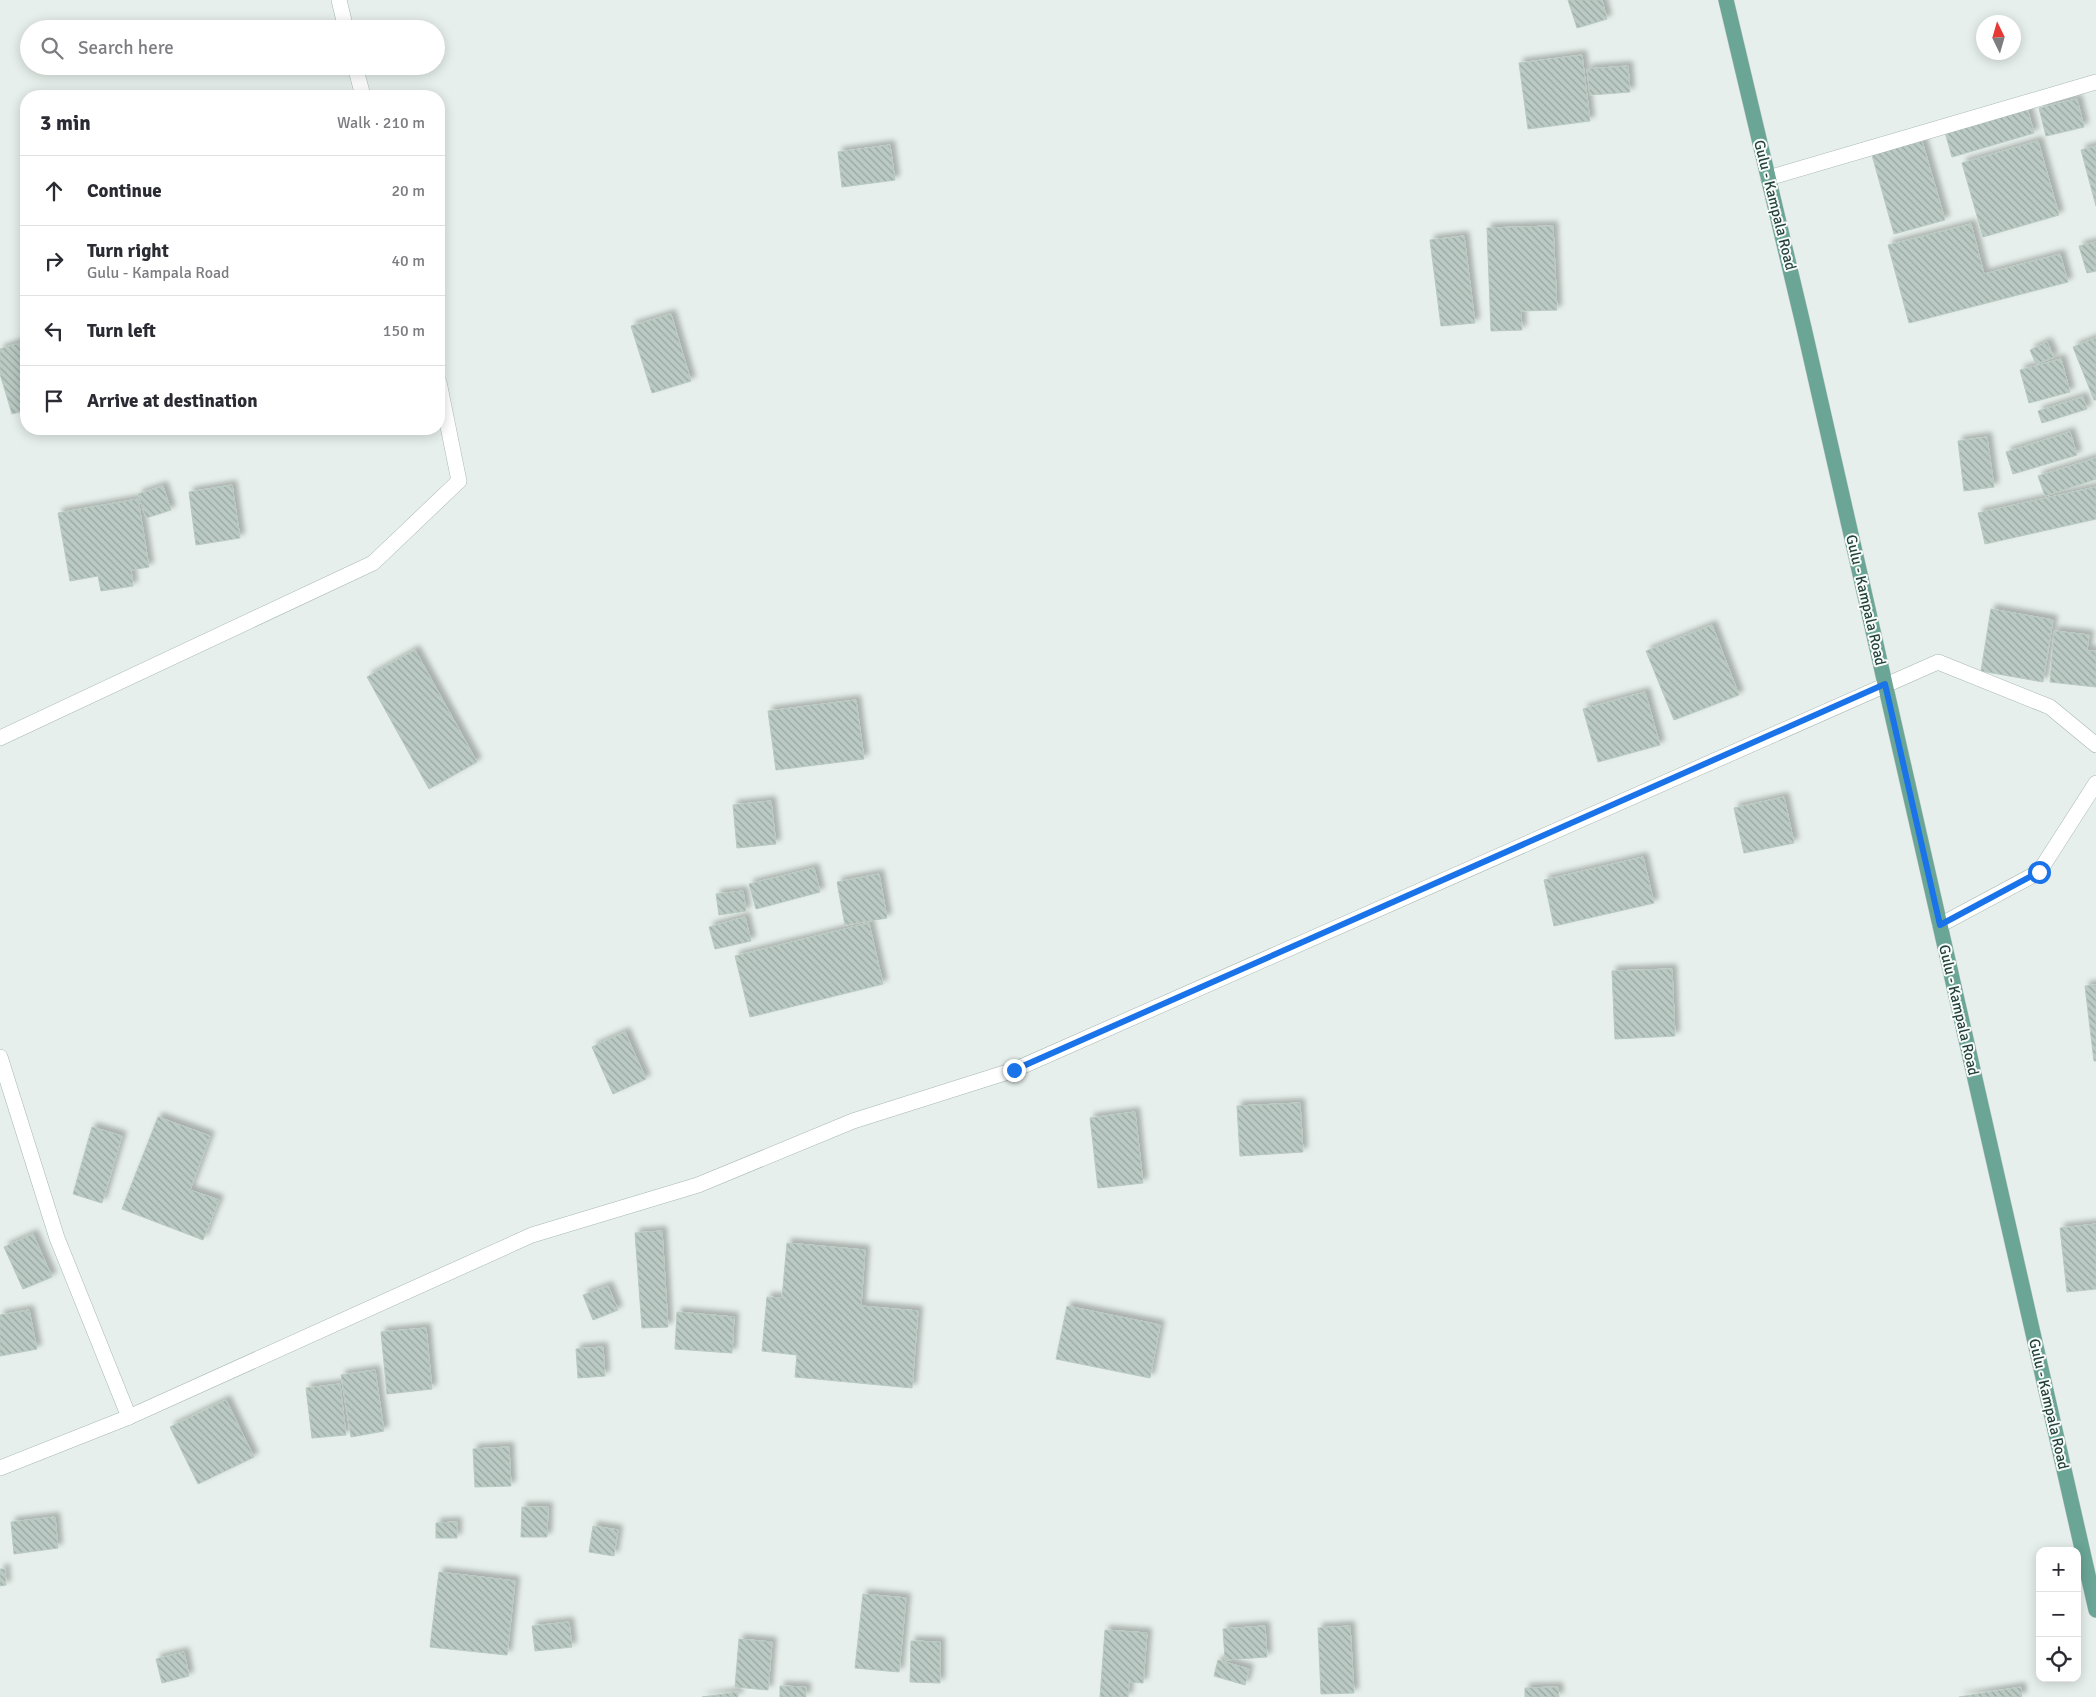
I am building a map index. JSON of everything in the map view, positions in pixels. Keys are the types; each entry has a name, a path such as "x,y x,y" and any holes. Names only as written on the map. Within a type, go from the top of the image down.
{"main road":[{"name":"Gulu - Kampala Road","path":"1726,0 1885,684 2096,1610"}],"street":[{"path":"339,0 344,20"},
{"path":"358,75 362,90"},
{"path":"1768,178 2096,82"},
{"path":"0,738 373,563 459,481 445,412"},
{"path":"0,1468 129,1417 532,1234 698,1185 853,1121 1014,1070 1938,662 2050,707 2096,745"},
{"path":"1940,925 2039,872 2096,783"},
{"path":"0,1057 57,1238 129,1417"}],"building":[{"path":"1568,0 1602,0 1607,19 1577,28"},
{"path":"1582,55 1590,121 1528,129 1519,63"},
{"path":"1628,66 1630,92 1590,95 1587,69"},
{"path":"2077,99 2084,127 2046,136 2039,108"},
{"path":"2027,108 2034,133 1952,157 1945,132"},
{"path":"1922,141 1945,220 1894,234 1872,155"},
{"path":"2038,141 2059,215 1983,237 1962,163"},
{"path":"890,145 895,180 842,187 838,152"},
{"path":"2096,146 2096,206 2081,150"},
{"path":"1971,224 1984,274 2060,254 2068,282 1909,323 1888,245"},
{"path":"1553,226 1557,310 1521,311 1522,330 1491,331 1487,228"},
{"path":"1464,236 1475,323 1441,326 1430,240"},
{"path":"2096,242 2096,271 2087,273 2079,246"},
{"path":"671,314 691,381 652,393 631,326"},
{"path":"2096,338 2096,400 2094,400 2073,347"},
{"path":"2047,342 2054,357 2036,364 2030,350"},
{"path":"20,343 20,412 12,414 0,374 0,349"},
{"path":"2061,359 2070,392 2029,403 2020,370"},
{"path":"2083,397 2087,409 2042,423 2038,411"},
{"path":"2070,432 2077,455 2013,474 2006,452"},
{"path":"1987,437 1994,487 1964,491 1958,441"},
{"path":"2096,458 2096,479 2045,496 2038,476"},
{"path":"232,485 240,538 196,545 189,492"},
{"path":"163,486 171,510 146,518 138,494"},
{"path":"2096,487 2096,519 1985,544 1978,513"},
{"path":"138,499 149,567 131,570 133,586 101,591 98,576 70,581 58,513"},
{"path":"1991,609 2053,620 2043,682 1981,671"},
{"path":"1712,625 1739,695 1674,720 1646,651"},
{"path":"2054,631 2089,635 2087,651 2096,651 2096,687 2050,682"},
{"path":"415,650 477,762 429,789 367,677"},
{"path":"1645,692 1660,745 1598,762 1583,709"},
{"path":"856,700 864,759 776,770 768,711"},
{"path":"1784,797 1794,843 1744,853 1734,808"},
{"path":"771,801 776,844 737,848 733,805"},
{"path":"1643,857 1654,903 1554,926 1544,880"},
{"path":"814,868 820,892 756,909 749,884"},
{"path":"879,874 887,918 845,925 837,882"},
{"path":"743,891 746,911 719,915 716,894"},
{"path":"745,917 751,941 715,949 709,927"},
{"path":"869,923 883,984 750,1017 735,956"},
{"path":"1672,969 1675,1036 1615,1039 1612,971"},
{"path":"2096,985 2096,1061 2094,1061 2085,986"},
{"path":"625,1032 646,1079 613,1094 592,1047"},
{"path":"1300,1103 1303,1152 1240,1156 1237,1106"},
{"path":"1135,1112 1143,1183 1098,1188 1090,1118"},
{"path":"158,1117 210,1136 190,1190 219,1200 203,1240 122,1209"},
{"path":"92,1127 122,1136 102,1203 73,1194"},
{"path":"2096,1224 2096,1289 2067,1292 2060,1228"},
{"path":"662,1231 668,1327 642,1328 635,1233"},
{"path":"33,1234 52,1277 23,1289 4,1247"},
{"path":"787,1243 865,1250 861,1306 918,1311 912,1388 795,1377 797,1355 762,1351 767,1297 782,1298"},
{"path":"608,1286 618,1310 593,1320 583,1295"},
{"path":"1067,1306 1160,1325 1150,1378 1056,1359"},
{"path":"29,1310 37,1349 0,1356 0,1315"},
{"path":"677,1312 734,1317 732,1353 675,1349"},
{"path":"426,1328 432,1389 387,1394 381,1332"},
{"path":"603,1347 605,1376 578,1378 576,1349"},
{"path":"375,1370 384,1431 351,1437 341,1375"},
{"path":"340,1384 346,1435 312,1438 306,1388"},
{"path":"226,1400 254,1457 198,1484 170,1427"},
{"path":"509,1447 511,1486 475,1487 473,1449"},
{"path":"522,1507 548,1507 547,1537 521,1537"},
{"path":"55,1517 58,1548 14,1554 11,1522"},
{"path":"457,1522 457,1538 436,1538 436,1523"},
{"path":"593,1526 618,1530 614,1556 589,1552"},
{"path":"0,1569 5,1569 6,1585 0,1586"},
{"path":"439,1572 515,1581 507,1655 430,1647"},
{"path":"863,1594 906,1598 899,1672 855,1668"},
{"path":"569,1622 572,1647 535,1651 532,1626"},
{"path":"1265,1626 1267,1657 1225,1660 1223,1629"},
{"path":"1350,1626 1354,1693 1321,1694 1318,1628"},
{"path":"1105,1630 1147,1633 1143,1683 1129,1682 1128,1697 1100,1697"},
{"path":"739,1639 772,1642 768,1690 735,1687"},
{"path":"911,1641 940,1642 940,1683 910,1682"},
{"path":"184,1652 189,1676 162,1683 156,1659"},
{"path":"1218,1660 1249,1669 1245,1685 1214,1676"},
{"path":"780,1686 806,1687 806,1697 780,1697"},
{"path":"1558,1687 1559,1697 1525,1697 1525,1688"},
{"path":"2021,1687 2022,1697 1959,1697"},
{"path":"738,1692 738,1697 702,1697"}],"route":[{"path":"1014,1070 1885,684 1940,925 2039,872"}]}
